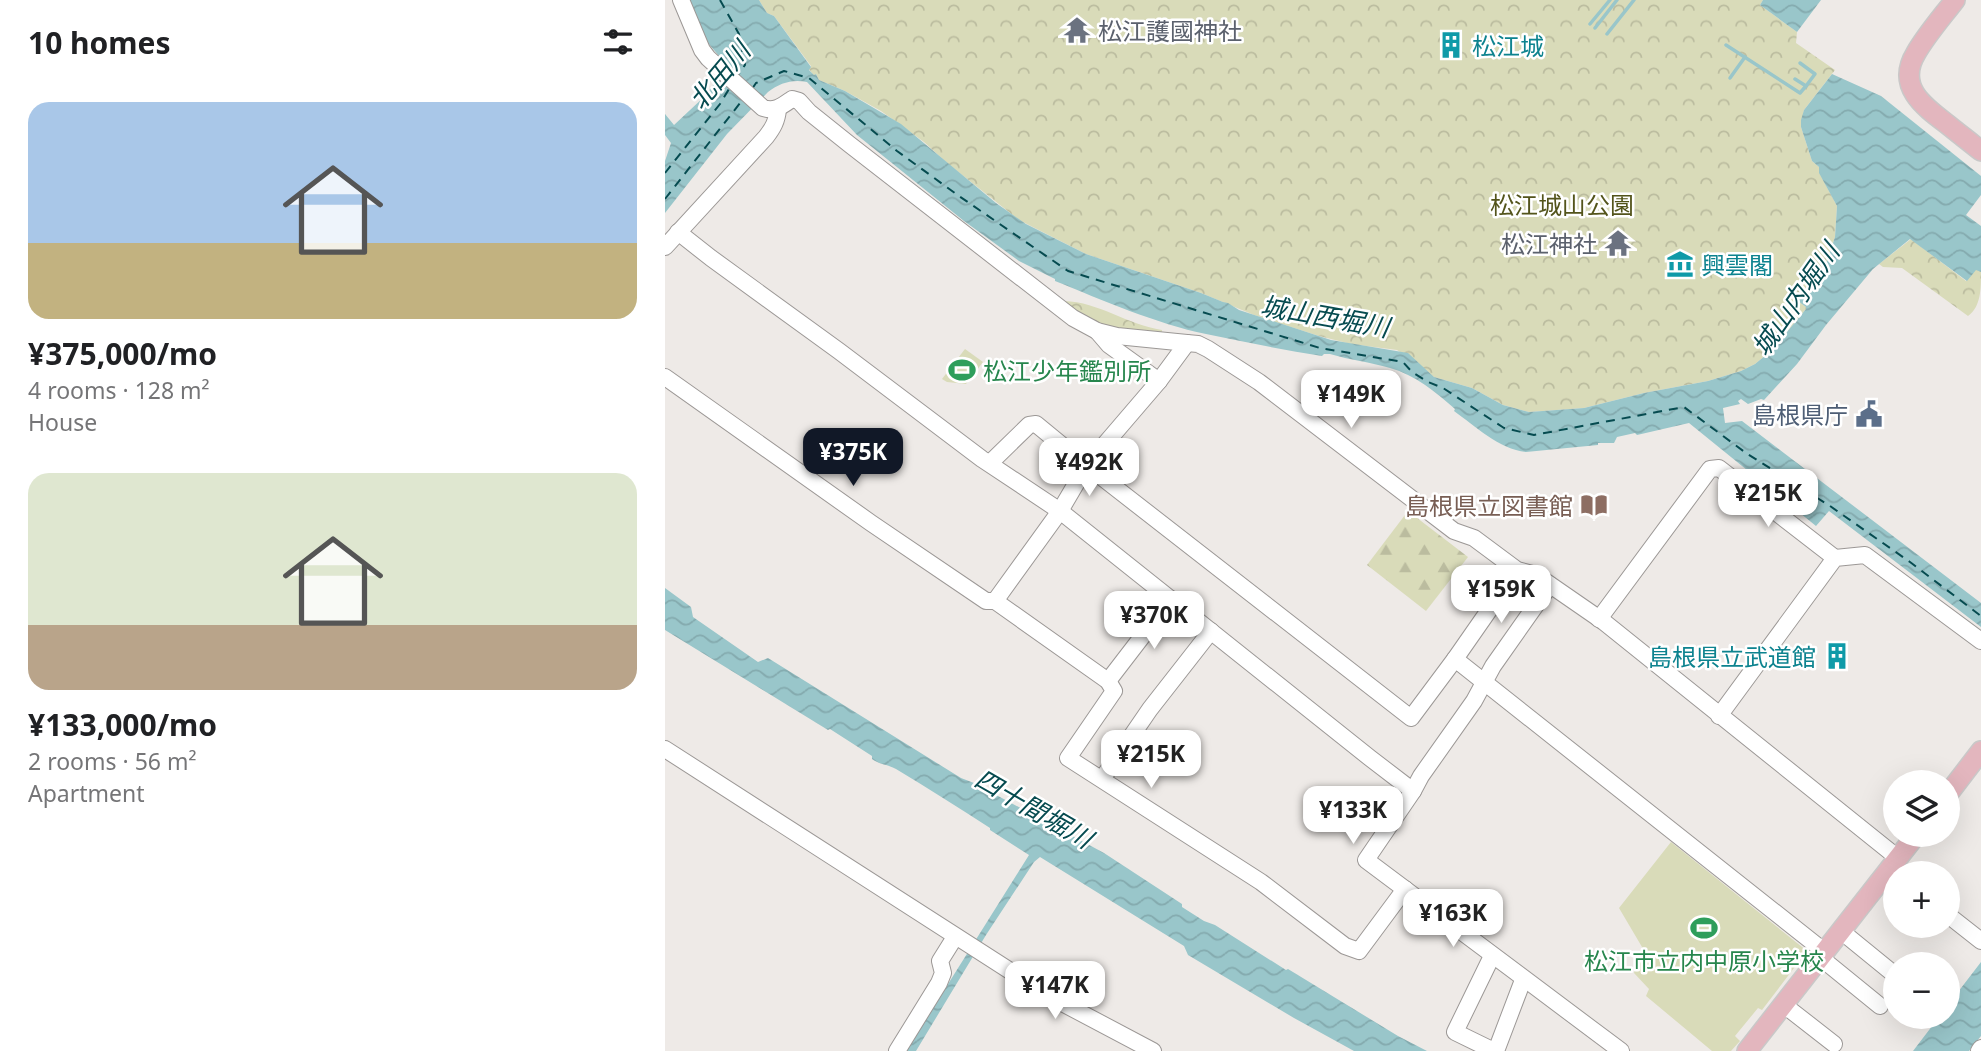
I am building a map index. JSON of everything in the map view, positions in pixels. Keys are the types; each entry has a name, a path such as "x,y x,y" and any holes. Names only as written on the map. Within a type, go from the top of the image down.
{"main road":[{"path":"1955,0 1915,55 1909,72 1910,84 1919,101 1981,151"},
{"path":"1960,778 1981,751"},
{"path":"1747,1051 1883,880"}],"street":[{"path":"681,0 702,50 721,71 763,108 778,109 792,99 799,101 849,144 1073,318 1097,331 1117,336 1198,344 1259,383 1454,531 1474,538 1517,570 1536,575 1599,618 1719,716 1887,861"},
{"path":"665,247 766,137 774,125 778,109"},
{"path":"678,232 982,459 1060,511 1413,791"},
{"path":"1097,331 1108,345 1159,381"},
{"path":"995,601 1060,511 1087,466 1159,381 1187,343"},
{"path":"665,377 923,559 986,601 995,601 1108,681 1114,691 1068,758 1261,882 1345,946 1359,951 1405,889"},
{"path":"990,463 1029,425 1036,425 1411,718 1517,570"},
{"path":"1599,618 1710,469 1719,468 1835,558 1865,555 1981,641"},
{"path":"1719,716 1835,558"},
{"path":"1550,585 1366,860 1621,1051"},
{"path":"1108,681 1171,599"},
{"path":"1102,779 1150,709 1211,631"},
{"path":"1455,659 1823,955 1880,1006"},
{"path":"665,749 1049,996 1153,1051"},
{"path":"1960,924 1981,941"},
{"path":"1841,931 1883,965"},
{"path":"897,1051 939,983 943,973 940,961 968,945"},
{"path":"1492,956 1455,1032 1495,1051 1523,980"},
{"path":"1784,1005 1834,1044"}],"green space":[{"name":"松江城山公園","path":"759,0 1763,0 1760,5 1797,32 1796,43 1835,70 1804,110 1801,127 1812,161 1819,167 1837,206 1835,237 1825,267 1816,274 1798,300 1806,309 1772,350 1755,364 1708,381 1584,408 1529,412 1503,405 1472,388 1434,377 1397,350 1351,344 1254,315 1201,293 1086,254 1019,220 924,142 881,111 819,80 816,74 814,76 809,69 811,66"},
{"path":"1911,239 1966,281 1976,269 1981,272 1978,303 1968,316 1902,268 1883,267 1879,264"},
{"path":"1064,301 1101,309 1137,324 1162,330 1162,334 1135,333 1092,323"},
{"name":"松江少年鑑別所","path":"965,349 983,362 966,384 942,379"},
{"path":"1408,511 1468,557 1426,611 1367,565"},
{"name":"松江市立内中原小学校","path":"1671,842 1807,951 1762,1010 1758,1008 1735,1036 1740,1041 1731,1051 1712,1051 1646,996 1649,989 1634,973 1642,947 1619,908"}],"water":[{"name":"北田川","path":"687,0 759,0 767,13 774,16 811,67 809,70 816,74 819,80 845,91 901,124 996,203 1026,224 1086,254 1201,293 1239,310 1331,340 1408,353 1434,377 1472,388 1503,405 1529,412 1584,408 1708,381 1741,371 1772,350 1806,309 1798,301 1816,274 1825,267 1835,237 1837,206 1819,173 1819,167 1812,161 1801,127 1804,110 1832,74 1881,96 1981,176 1981,195 1966,215 1981,226 1981,272 1976,270 1967,281 1910,239 1873,269 1797,364 1764,400 1748,404 1741,399 1738,401 1740,404 1723,408 1725,423 1742,421 1981,603 1981,627 1829,511 1816,526 1689,423 1617,437 1614,443 1526,452 1516,450 1488,436 1454,411 1455,409 1433,390 1399,371 1330,354 1307,354 1187,330 1055,281 1019,261 964,221 857,135 807,82 786,82 768,92 727,134 665,213 665,161 671,143 665,135 665,114 674,125 705,96 724,62 703,37"},
{"path":"1763,0 1821,0 1797,32 1760,5"},
{"path":"665,588 691,607 693,617 758,662 768,658 961,778 1104,853 1204,921 1427,1051 1354,1051 1188,955 1184,946 1040,857 986,935 916,1051 906,1051 1029,855 920,783 875,761 872,756 830,729 665,630"},
{"path":"1981,962 1981,1036 1969,1051 1913,1051 1930,1029 1960,1029 1960,989"}],"waterway":[{"path":"1590,24 1610,0"},
{"path":"1595,28 1617,0"},
{"path":"1607,34 1634,0"},
{"path":"1726,45 1800,93 1806,86 1795,79"},
{"path":"1730,78 1745,57"},
{"path":"1800,63 1815,74 1806,86"}],"ferry route":[{"path":"720,0 739,34 745,65 738,75"},
{"path":"752,89 756,83 784,71 809,78 897,151 1068,271 1320,348 1403,362 1412,372 1443,388 1504,428 1534,435 1684,407 1746,453 1830,506 1910,562 1981,616"},
{"path":"665,173 729,89"},
{"path":"665,199 744,98"}],"place":[{"name":"松江護國神社","path":"1077,30"},
{"name":"松江城","path":"1451,45"},
{"name":"松江神社","path":"1618,243"},
{"name":"興雲閣","path":"1680,264"},
{"name":"松江少年鑑別所","path":"962,370"},
{"name":"島根県庁","path":"1869,414"},
{"name":"島根県立図書館","path":"1594,505"},
{"name":"島根県立武道館","path":"1837,656"},
{"name":"松江市立内中原小学校","path":"1704,928"}],"water label":[{"name":"城山内堀川","path":"1795,299"},
{"name":"城山西堀川","path":"1325,316"},
{"name":"四十間堀川","path":"1034,808"}]}
